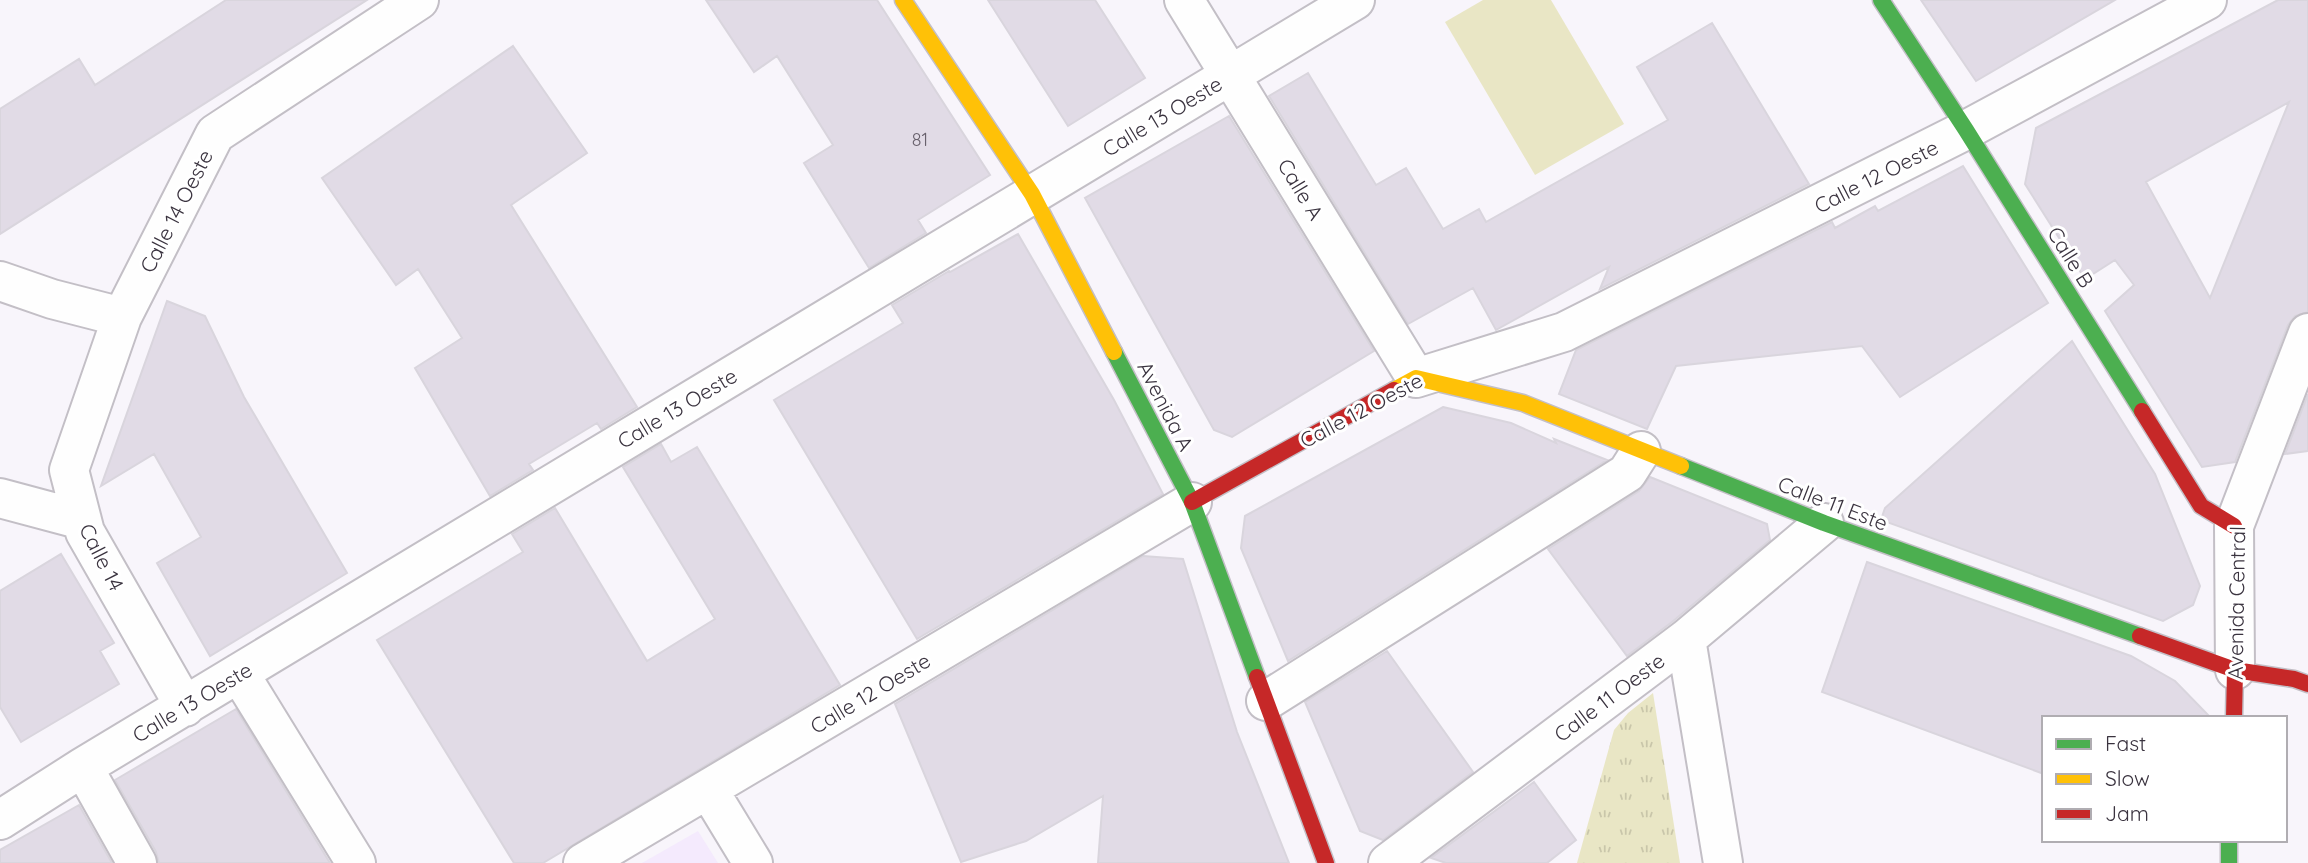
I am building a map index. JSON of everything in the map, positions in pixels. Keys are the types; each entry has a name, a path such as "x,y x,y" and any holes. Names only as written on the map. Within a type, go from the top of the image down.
{"street":[{"name":"Calle 14 Oeste","path":"122,317 215,134 419,0"},
{"name":"Avenida A","path":"903,0 1032,194 1192,502 1326,863"},
{"name":"Calle A","path":"1184,0 1416,378"},
{"name":"Calle 13 Oeste","path":"0,820 83,767 1355,0"},
{"name":"Calle B","path":"1881,0 1966,130 2201,506 2234,526"},
{"name":"Calle 12 Oeste","path":"583,863 1192,502 1416,378 1564,331 1966,130 2207,0"},
{"path":"0,281 52,299 122,317"},
{"name":"Calle 14","path":"122,317 69,470 85,533 185,707"},
{"name":"Avenida Central","path":"2234,716 2234,526 2308,333"},
{"name":"Calle 11 Este","path":"1416,378 1523,403 1824,523 2235,670 2294,679 2308,684"},
{"path":"1266,701 1627,473 1641,451"},
{"path":"0,498 82,520"},
{"name":"Calle 11 Oeste","path":"1388,863 1686,639 1824,523"},
{"path":"1686,639 1723,863"},
{"path":"239,673 356,863"},
{"path":"83,767 137,863"},
{"path":"708,789 753,863"},
{"path":"2229,863 2230,842"}],"shaded area":[{"path":"698,831 718,863 642,863"}],"green space":[{"path":"1483,0 1551,0 1624,124 1535,175 1445,22"},
{"path":"1653,693 1680,863 1577,863 1614,730 1628,713"}],"building":[{"path":"226,0 367,0 0,234 0,109 79,59 95,85"},
{"path":"706,0 877,0 990,175 918,220 926,233 869,268 804,163 833,145 777,56 754,72"},
{"path":"988,0 1095,0 1145,78 1068,126"},
{"path":"1921,0 2115,0 1976,81"},
{"path":"2278,0 2308,0 2308,312 2295,316 2288,325 2235,462 2202,467 2105,311 2134,285 2115,260 2085,279 2025,184 2036,128","holes":["2289,102 2210,298 2146,182"]},
{"path":"1712,23 1809,184 1600,289 1609,267 1496,330 1473,288 1408,324 1269,96 1308,73 1376,185 1406,168 1443,229 1479,209 1486,222 1668,120 1637,67"},
{"path":"513,46 587,153 511,205 637,407 601,429 597,423 529,464 533,470 490,496 415,368 462,338 418,269 396,285 322,178"},
{"path":"1229,116 1374,351 1232,437 1214,430 1085,198"},
{"path":"1963,166 2048,303 1900,397 1862,346 1676,366 1647,429 1559,394 1576,350 1832,222 1835,228 1875,206 1878,211"},
{"path":"1018,234 1114,400 1163,494 917,639 774,400 903,323 892,305"},
{"path":"167,301 205,316 244,397 347,573 210,656 157,563 201,537 154,454 101,486"},
{"path":"2072,341 2155,474 2200,586 2193,605 2163,621 1881,520 1885,508"},
{"path":"2308,394 2308,451 2285,454"},
{"path":"1443,407 1511,423 1556,443 1554,439 1607,460 1288,661 1241,548 1245,516"},
{"path":"661,444 671,462 697,447 840,685 543,863 514,863 377,640 523,552 512,534 555,508 647,661 715,619 623,467"},
{"path":"1650,477 1767,524 1770,540 1627,656 1548,549 1639,491"},
{"path":"61,554 114,643 100,651 119,684 21,742 0,707 0,591"},
{"path":"1143,556 1183,559 1237,732 1289,863 1098,863 1103,796 1026,841 961,862 895,704"},
{"path":"1867,562 2131,656 2175,681 2209,716 2042,716 2042,773 1822,692"},
{"path":"1387,651 1473,772 1383,840 1360,831 1305,702"},
{"path":"236,709 330,863 159,863 156,852 115,780"},
{"path":"1534,782 1576,840 1547,863 1446,863 1431,858"},
{"path":"79,805 112,863 0,863 0,850"}],"traffic: fast":[{"path":"1881,0 2142,411"},
{"path":"1114,352 1192,502 1257,677"},
{"path":"1681,466 1824,523 2140,636"},
{"path":"2229,842 2229,863"}],"traffic: slow":[{"path":"903,0 1032,194 1114,352"},
{"path":"1394,390 1416,378 1523,403 1681,466"}],"traffic: jam":[{"path":"1192,502 1394,390"},
{"path":"2142,411 2201,506 2234,526"},
{"path":"2140,636 2235,670 2294,679 2308,684"},
{"path":"2234,716 2235,670"},
{"path":"1257,677 1326,863"}]}
